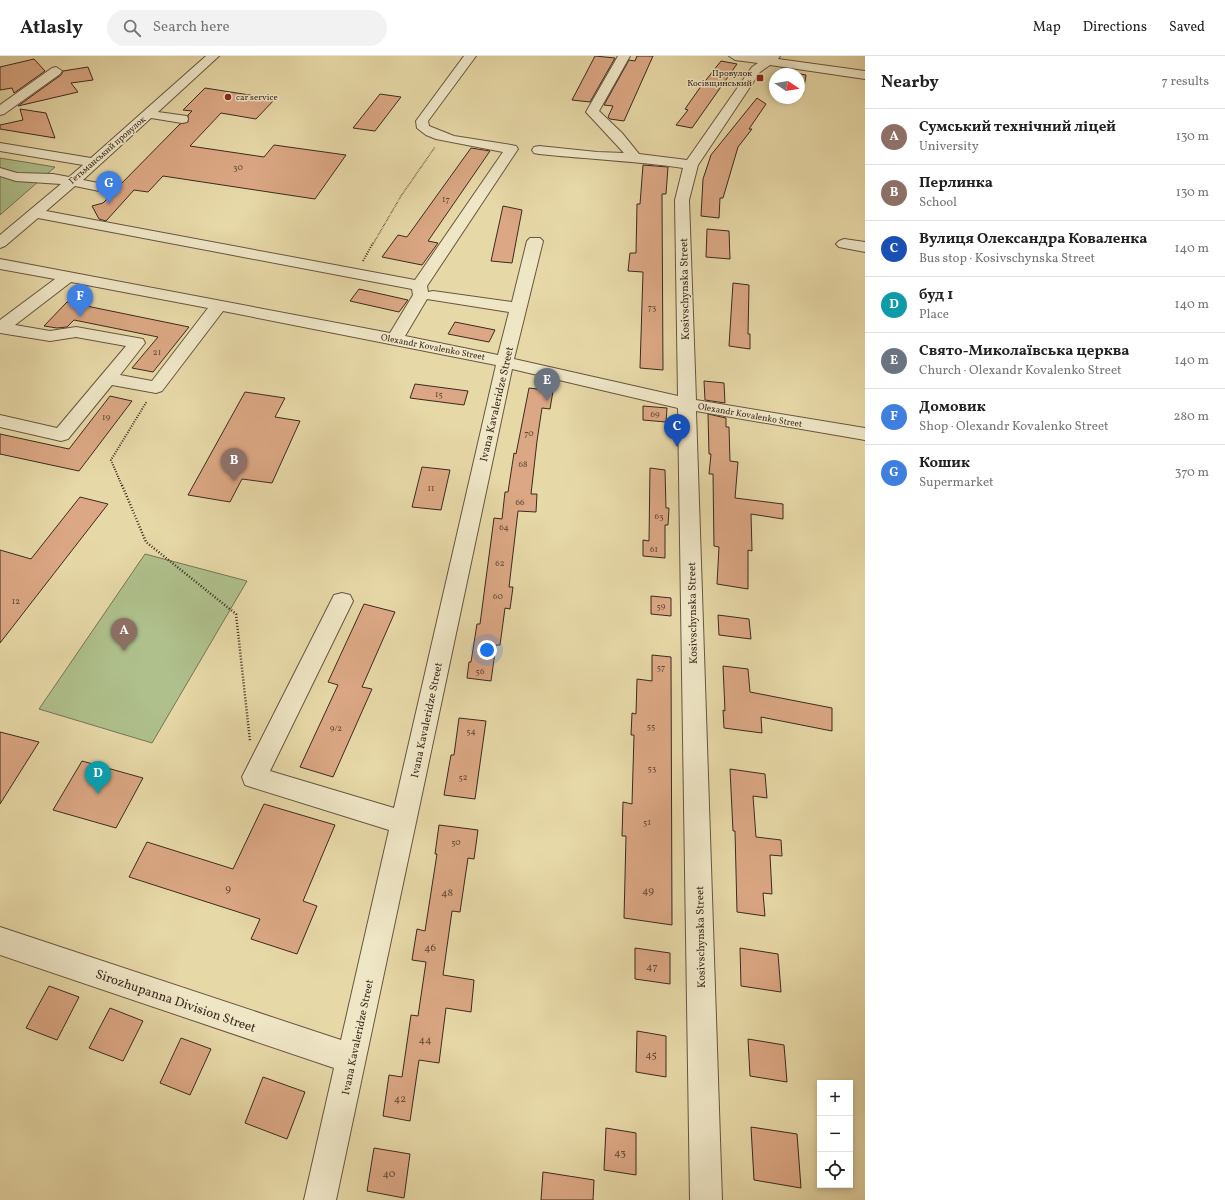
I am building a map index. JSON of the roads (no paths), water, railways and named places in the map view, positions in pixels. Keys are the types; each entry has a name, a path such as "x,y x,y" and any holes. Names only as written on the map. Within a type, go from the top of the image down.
{"street":[{"name":"Гетьманський провулок","path":"0,243 94,163 213,56"},
{"path":"395,339 421,295 419,286 511,149 442,137 429,133 422,128 422,121 470,56"},
{"path":"624,56 592,112 617,136 635,157"},
{"path":"735,56 771,58 865,75"},
{"name":"Kosivschynska Street","path":"706,1200 682,200 691,164 756,70 771,58"},
{"path":"0,111 56,70"},
{"path":"148,114 182,119"},
{"path":"0,147 94,163"},
{"path":"539,150 597,156 635,157 691,164"},
{"path":"0,172 16,177 53,178 109,189"},
{"path":"34,214 419,286"},
{"name":"Ivana Kavaleridze Street","path":"320,1200 505,362 535,241"},
{"path":"844,244 865,247"},
{"name":"Olexandr Kovalenko Street","path":"0,264 395,339 505,362 687,404 865,434"},
{"path":"0,328 69,276"},
{"path":"433,296 518,308"},
{"path":"108,379 156,387 219,305"},
{"path":"0,328 50,336 76,332 137,343 61,435 0,421"},
{"path":"342,601 254,777 404,823"},
{"name":"Sirozhupanna Division Street","path":"0,941 352,1059"}],"place":[{"name":"Провулок Косівщинський","path":"760,78"},
{"name":"car service","path":"228,97"},
{"name":"Кошик","path":"109,204"},
{"name":"Домовик","path":"80,317"},
{"name":"Свято-Миколаївська церква","path":"547,401"},
{"name":"Вулиця Олександра Коваленка","path":"677,447"},
{"name":"Перлинка","path":"234,481"},
{"name":"Сумський технічний ліцей","path":"124,651"},
{"name":"буд 1","path":"98,794"}]}
